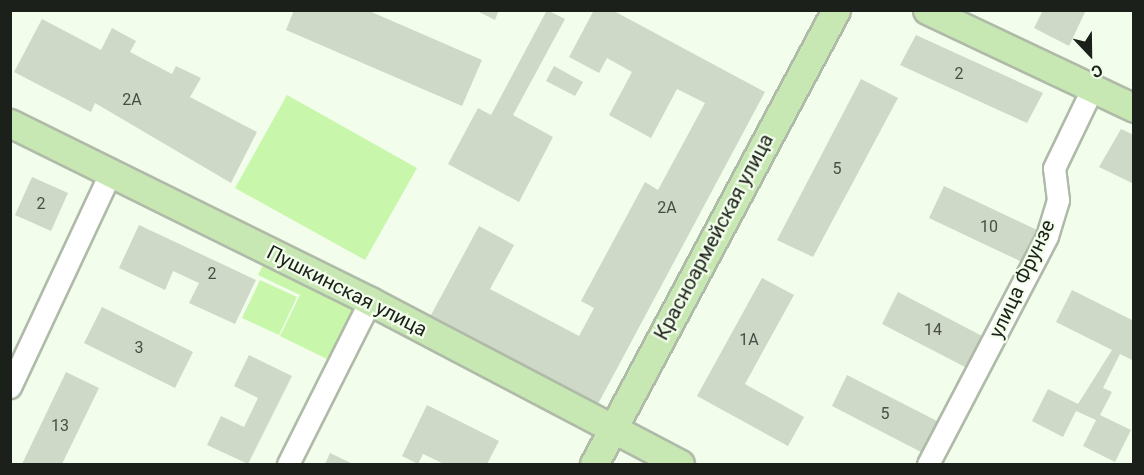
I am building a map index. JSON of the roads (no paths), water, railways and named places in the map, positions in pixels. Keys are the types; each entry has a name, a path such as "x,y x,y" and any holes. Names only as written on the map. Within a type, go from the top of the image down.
{"main road":[{"name":"Красноармейская улица","path":"594,465 836,10"},
{"path":"927,10 1134,108"},
{"name":"Пушкинская улица","path":"10,123 370,301 680,465"}],"street":[{"name":"улица Фрунзе","path":"928,465 1047,236 1058,200 1054,168 1092,88"},
{"path":"10,387 110,174"},
{"path":"288,465 370,301"}]}
